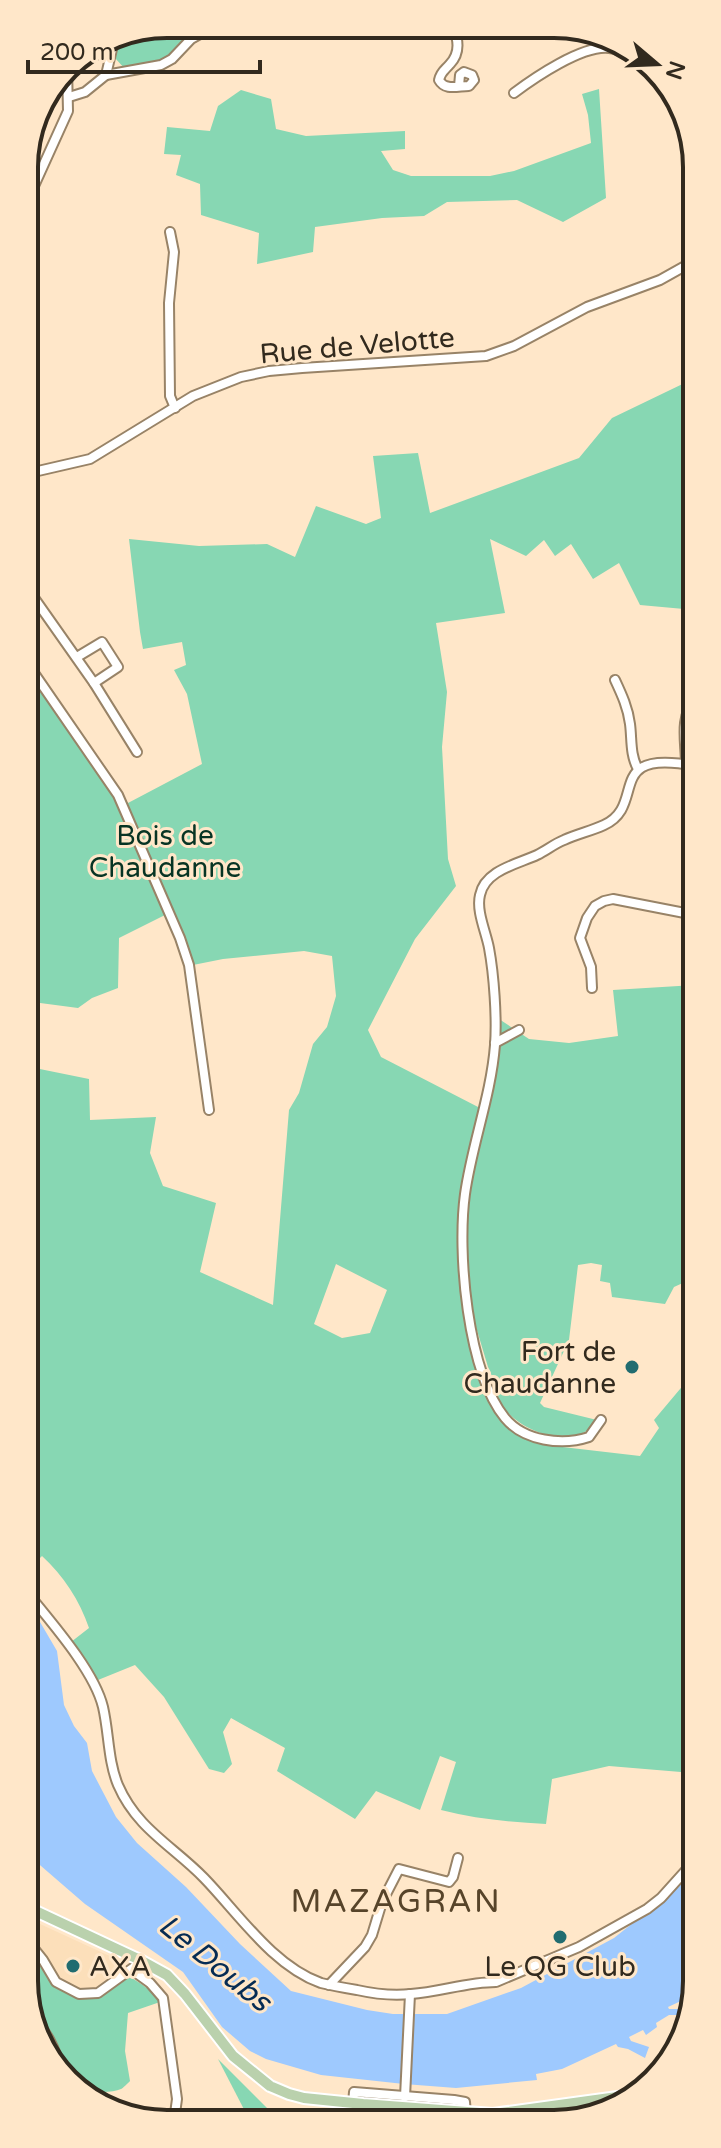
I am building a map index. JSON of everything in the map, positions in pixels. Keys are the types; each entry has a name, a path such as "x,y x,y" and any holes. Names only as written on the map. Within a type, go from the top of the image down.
{"main road":[{"path":"38,1912 167,1975 233,2056 278,2090 304,2098 432,2110"},
{"path":"523,2110 605,2099"}],"street":[{"path":"69,97 85,92 106,75 161,65 172,59 193,38"},
{"path":"458,38 453,62 440,73 439,80 441,85 447,87 459,86"},
{"path":"514,93 549,69 593,50 604,48"},
{"path":"106,75 112,51"},
{"path":"38,178 65,121 68,85"},
{"path":"170,232 174,252 169,303 170,396 175,408"},
{"name":"Rue de Velotte","path":"38,472 90,459 193,396 222,383 269,371 486,356 514,346 587,307 660,280 683,267"},
{"path":"38,603 77,657 137,752"},
{"path":"77,657 102,642 118,667 94,683"},
{"path":"38,679 118,795 180,938 189,965 209,1110"},
{"path":"615,680 630,720 632,760 638,769"},
{"path":"601,1420 589,1437 561,1442 544,1439 515,1427 505,1419 492,1394 474,1344 464,1287 465,1195 495,1043 489,951 479,895 496,873 614,820 623,809 631,778 638,769 659,762 683,764"},
{"path":"592,988 591,967 580,938 595,906 613,899 683,913"},
{"path":"495,1043 519,1030"},
{"path":"38,1606 65,1639 97,1691 118,1785 139,1820 203,1876 254,1934 307,1976 329,1985 410,1999 483,1982 496,1982 579,1947 647,1909 683,1874"},
{"path":"329,1985 365,1947 399,1869 449,1882 458,1858"},
{"path":"38,1954 56,1982 79,1994 98,1993 132,1970 138,1959"},
{"path":"132,1970 150,1983 163,1998 177,2099 176,2110"},
{"path":"406,2094 410,1999"},
{"path":"353,2103 354,2092 406,2094 465,2102 466,2110"}],"shaded area":[{"path":"38,1923 114,1958 129,1977 102,1996 82,1997 56,1986 38,1953"}],"green space":[{"path":"187,38 160,61 126,70 115,58 117,48 142,40"},
{"path":"599,89 606,198 563,222 517,200 447,202 424,216 315,227 313,252 257,264 259,233 201,215 200,184 176,175 181,155 164,154 167,127 210,131 218,106 241,90 271,99 276,129 306,136 405,131 405,149 381,151 393,170 411,176 490,176 514,171 591,143 582,94"},
{"name":"Bois de Chaudanne","path":"683,384 683,609 640,605 619,563 593,579 571,544 555,556 544,540 526,556 490,539 505,613 436,623 447,692 442,747 448,859 456,886 415,939 368,1030 381,1057 480,1108 461,1198 460,1289 470,1345 487,1398 499,1419 529,1440 640,1456 659,1428 654,1420 683,1385 683,1772 609,1766 552,1779 546,1824 480,1818 441,1810 456,1762 440,1756 420,1810 376,1791 355,1819 277,1771 285,1748 231,1718 223,1732 232,1764 224,1773 209,1769 164,1697 135,1665 98,1680 71,1642 89,1628 81,1608 50,1563 42,1556 38,1560 38,1069 89,1079 90,1120 156,1117 150,1153 163,1186 216,1203 200,1272 273,1305 289,1110 299,1093 313,1044 327,1027 336,996 332,956 304,951 193,965 171,912 119,938 118,988 92,998 78,1008 38,1003 38,686 80,746 128,803 202,764 187,694 174,670 186,665 182,642 143,649 129,539 199,546 267,544 295,557 316,506 366,524 381,518 373,456 418,453 430,513 579,458 612,418","holes":["336,1264 387,1290 370,1333 342,1338 314,1324"]},
{"path":"683,986 683,1283 674,1287 665,1304 612,1297 610,1283 600,1281 602,1265 578,1265 569,1340 540,1403 544,1407 597,1420 585,1432 573,1436 551,1436 529,1428 511,1416 495,1391 464,1287 465,1195 499,1019 529,1039 569,1043 618,1036 613,990"},
{"path":"38,1953 56,1986 81,1997 102,1996 129,1977 154,1994 160,2002 128,2013 125,2051 130,2081 122,2089 108,2092 88,2083 55,2046 40,2006"},
{"path":"218,2059 269,2110 244,2110"}],"water":[{"name":"Le Doubs","path":"38,1619 57,1651 64,1705 87,1743 92,1771 116,1817 137,1843 291,1991 393,2014 447,2014 521,1988 614,1938 683,1877 683,1989 681,2001 668,2007 680,2009 679,2014 669,2015 656,2023 657,2027 646,2035 643,2030 629,2037 631,2041 649,2047 645,2058 616,2044 562,2069 536,2074 537,2080 456,2088 321,2075 266,2059 250,2051 222,2027 183,1972 85,1904 38,1863"}],"place":[{"name":"Fort de Chaudanne","path":"632,1367"},
{"name":"Le QG Club","path":"560,1937"},
{"name":"AXA","path":"73,1966"}],"district":[{"name":"MAZAGRAN","path":"396,1901"}]}
